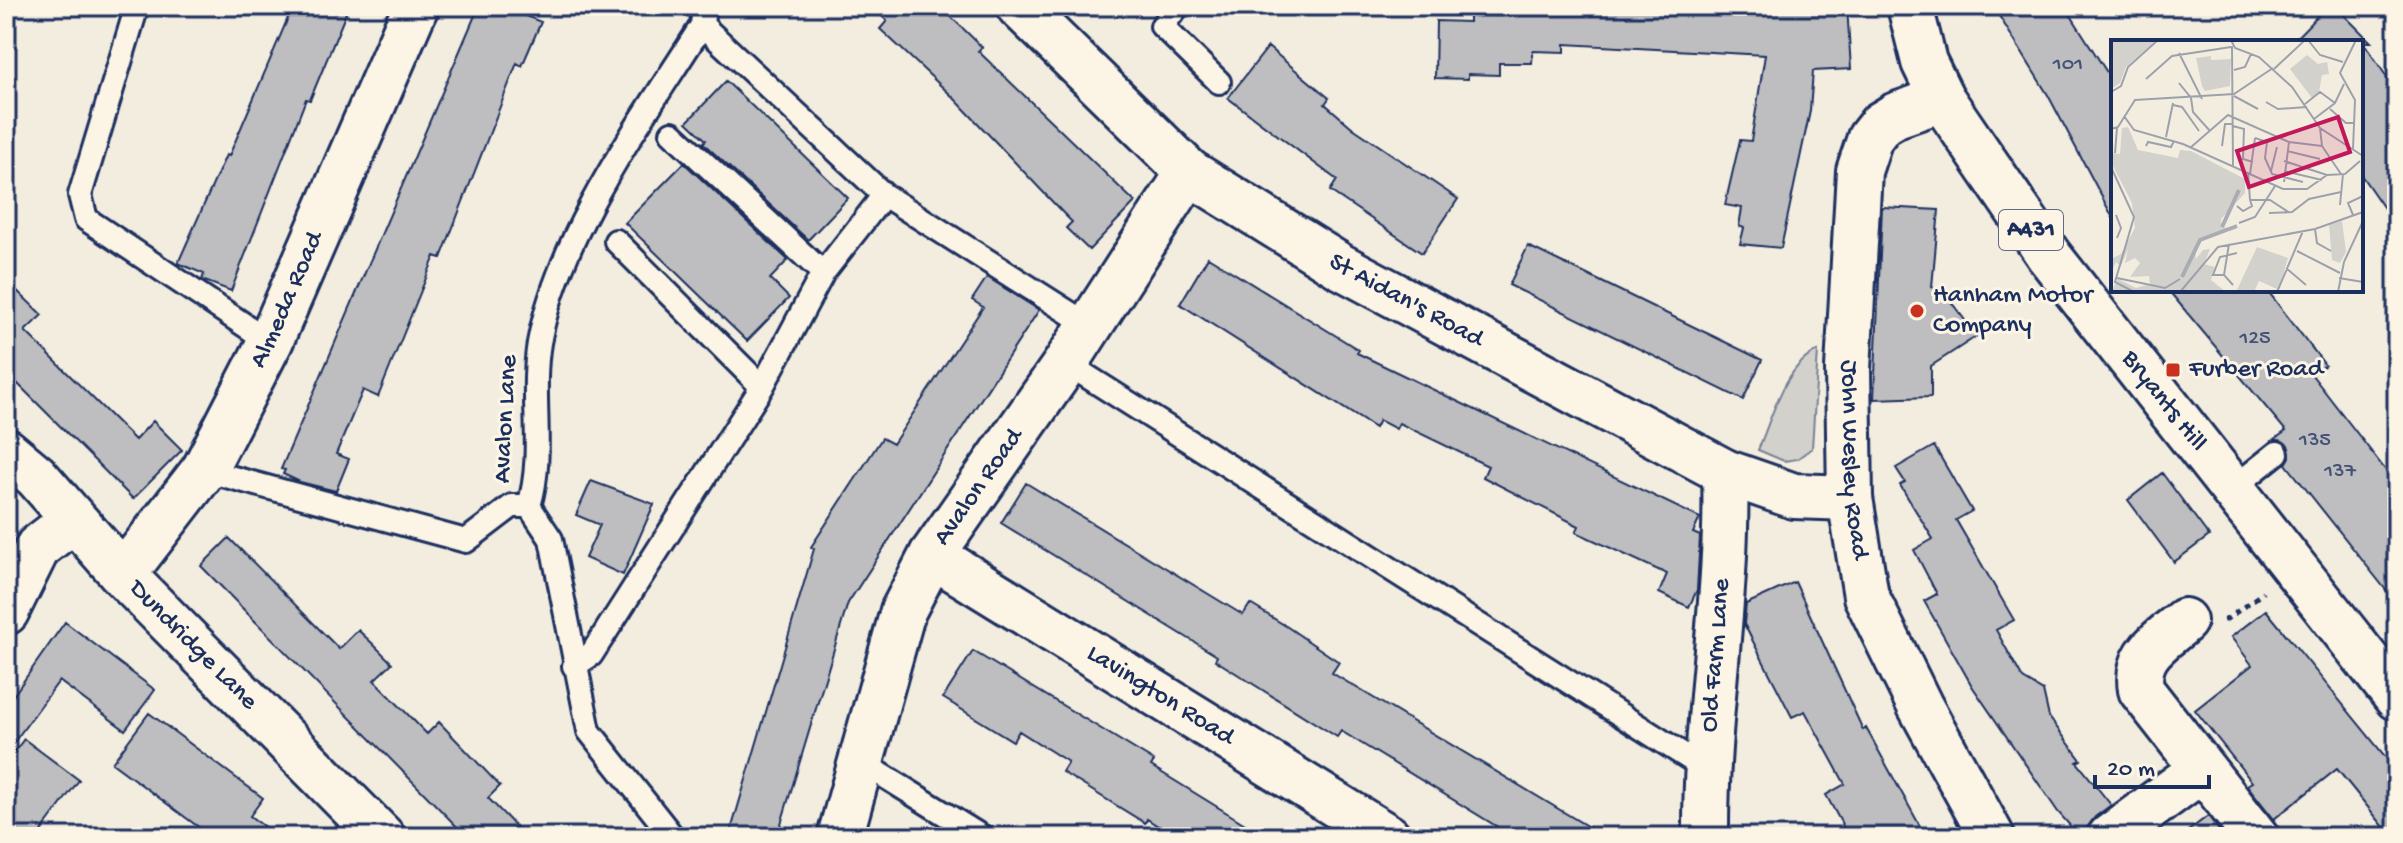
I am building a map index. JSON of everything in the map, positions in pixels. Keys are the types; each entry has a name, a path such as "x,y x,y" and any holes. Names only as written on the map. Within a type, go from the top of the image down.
{"street":[{"name":"Almeda Road","path":"123,575 204,470 270,342 416,6"},
{"name":"St Aidan's Road","path":"1019,6 1189,172 1340,266 1725,472 1794,496 1850,498"},
{"name":"Bryants Hill","path":"1910,6 1924,62 1942,99 2049,256 2397,698"},
{"name":"John Wesley Road","path":"1942,99 1896,115 1881,124 1870,138 1859,171 1848,369 1850,498 1866,596 1920,706 1992,837"},
{"name":"Avalon Road","path":"840,837 903,611 932,555 1066,363 1189,172"},
{"name":"Dundridge Lane","path":"6,451 36,476 123,575 382,837"},
{"name":"Old Farm Lane","path":"1706,837 1706,769 1727,539 1725,472"},
{"path":"6,612 38,547 73,520"},
{"name":"Lavington Road","path":"932,555 1388,837"},
{"path":"2184,621 2148,652 2138,671 2141,690 2256,837"},
{"path":"2110,837 2201,770"}],"lane":[{"path":"137,6 80,195 86,219 270,342"},
{"path":"1178,6 1162,26 1219,82"},
{"path":"703,15 884,195 1090,326"},
{"name":"Avalon Lane","path":"673,837 589,731 551,539 529,506 537,480 539,345 556,276 621,154 703,15"},
{"path":"672,133 823,273"},
{"path":"574,666 591,655 762,387 823,273 884,195"},
{"path":"616,241 762,387"},
{"path":"1066,363 1706,769"},
{"path":"2232,489 2277,453"},
{"path":"204,470 466,541 512,506 529,506"},
{"path":"863,763 982,837"}],"path":[{"path":"2184,621 2199,640 2294,570"}],"shaded area":[{"path":"1818,351 1812,448 1797,459 1784,461 1758,450 1788,380 1806,358"}],"building":[{"path":"293,6 349,6 310,100 306,99 231,291 202,280 204,274 178,263 226,155 229,156"},
{"path":"479,6 527,6 523,15 541,22 522,66 517,63 441,258 435,256 378,397 363,390 336,454 349,459 336,491 300,482 283,474 285,470 281,469"},
{"path":"871,6 940,6 982,47 978,51 1135,202 1089,250 1066,228 1072,222 953,97 880,29 887,21"},
{"path":"1500,6 1847,6 1851,69 1813,71 1810,111 1781,248 1740,244 1744,228 1739,226 1742,208 1725,205 1740,140 1751,141 1765,55 1565,44 1565,52 1533,51 1532,63 1499,63 1499,75 1468,74 1468,79 1435,78 1436,21 1469,22 1469,15 1500,16"},
{"path":"1993,6 2033,6 2037,13 2050,6 2065,6 2111,79 2111,214 2048,95"},
{"path":"2327,6 2335,6 2371,42 2364,42 2397,93 2397,227 2363,178 2363,40 2294,40"},
{"path":"1268,47 1329,98 1325,104 1353,128 1458,199 1422,253 1330,191 1337,180 1228,98"},
{"path":"726,81 848,198 808,240 703,143 706,140 687,122"},
{"path":"684,163 788,260 770,279 789,298 747,341 625,223"},
{"name":"Hanham Motor Company","path":"1882,207 1939,210 1932,287 1945,294 1977,336 1931,366 1931,397 1874,399"},
{"path":"1528,246 1762,360 1743,400 1509,285"},
{"path":"1208,257 1359,350 1357,353 1700,518 1693,533 1700,536 1697,590 1689,607 1659,593 1667,574 1576,532 1579,526 1483,477 1488,466 1399,423 1396,429 1379,420 1375,428 1180,304"},
{"path":"987,277 1039,310 848,603 777,837 729,837 814,549 811,547 882,438 893,444 983,307 972,300"},
{"path":"6,280 42,315 25,331 135,440 153,421 182,450 133,499 6,372"},
{"path":"2170,292 2269,292 2325,365 2312,375 2397,485 2397,604 2286,464 2290,457 2288,445 2275,439 2286,431"},
{"path":"1934,446 1972,511 1956,520 2014,620 1996,630 2023,679 2043,691 2049,717 2081,760 2077,762 2111,805 2095,817 2080,837 2058,812 1972,686 1924,601 1937,594 1914,550 1933,539 1900,485 1905,482 1896,468"},
{"path":"2162,473 2209,536 2174,562 2128,500"},
{"path":"591,481 654,504 623,575 585,558 600,525 576,515"},
{"path":"1026,483 1243,615 1250,604 1286,626 1339,662 1332,673 1605,837 1514,837 1341,731 1337,737 1215,660 1217,656 1001,523"},
{"path":"229,538 339,649 358,630 392,663 374,680 427,734 439,722 500,786 488,798 526,837 467,837 201,566"},
{"path":"1795,582 1863,730 1866,728 1926,837 1849,837 1826,795 1845,784 1805,711 1792,717 1744,624 1746,604"},
{"path":"2266,610 2397,771 2397,837 2392,837 2337,769 2274,819 2247,785 2252,782 2195,710 2252,665 2231,637"},
{"path":"65,622 155,690 125,730 59,681 6,753 6,706"},
{"path":"973,651 1154,761 1151,766 1266,837 1175,837 1147,819 1145,823 1062,772 1068,762 1019,731 1013,741 943,698"},
{"path":"149,713 263,798 250,816 278,837 212,837 112,763"},
{"path":"24,739 79,780 37,837 6,837 6,763"},
{"path":"2208,816 2224,837 2180,837"}],"place":[{"name":"Hanham Motor Company","path":"1917,311"},
{"name":"Furber Road","path":"2173,370"}]}
